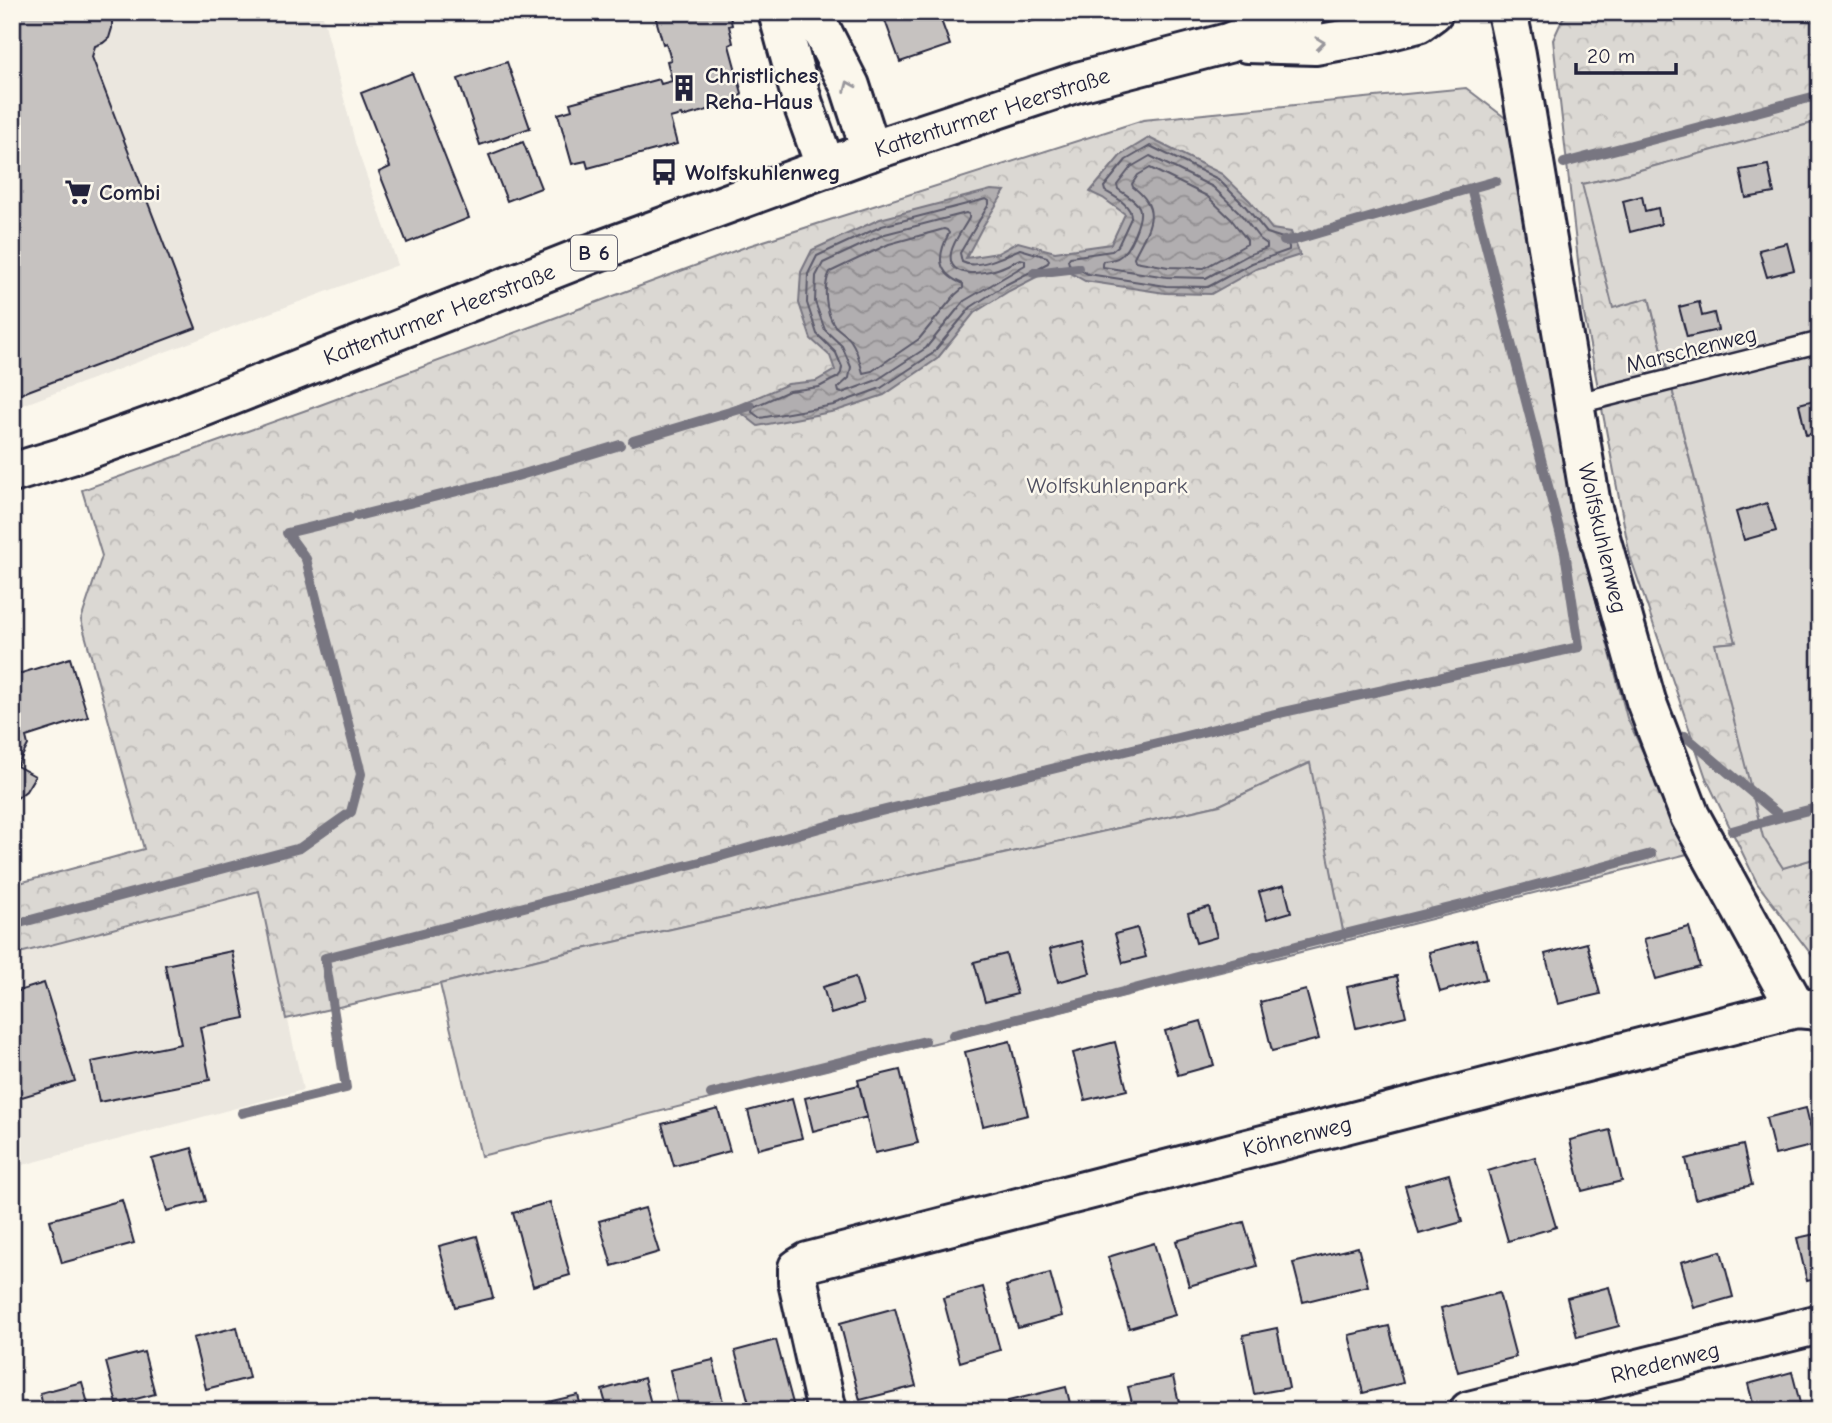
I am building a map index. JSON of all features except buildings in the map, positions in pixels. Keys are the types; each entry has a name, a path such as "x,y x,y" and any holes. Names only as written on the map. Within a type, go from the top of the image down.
{"street":[{"path":"778,12 803,104 826,168"},
{"path":"812,12 850,86 871,151"},
{"name":"Kattenturmer Heerstraße","path":"12,473 177,417 601,250 871,151 1078,82 1228,43 1307,12"},
{"name":"Kattenturmer Heerstraße","path":"1228,43 1315,45 1419,23 1433,12"},
{"name":"Wolfskuhlenweg","path":"1507,12 1591,505 1646,701 1690,816 1808,1009"},
{"name":"Köhnenweg","path":"827,1411 798,1282 798,1268 808,1262 1808,1009"},
{"name":"Rhedenweg","path":"1469,1411 1820,1324"}],"lane":[{"name":"Marschenweg","path":"1575,404 1820,342"}],"shaded area":[{"path":"12,12 322,12 356,146 398,265 12,409"},
{"path":"260,890 303,1090 12,1168 12,955"}],"green space":[{"path":"1573,12 1820,12 1820,121 1583,184 1614,307 1649,298 1736,642 1716,644 1784,867 1820,857 1820,966 1757,883 1706,778 1630,556 1584,314 1553,40 1563,18"},
{"name":"Wolfskuhlenpark","path":"1466,88 1512,123 1545,353 1573,512 1627,718 1691,853 1345,941 1309,763 1220,805 286,1019 259,891 12,955 12,885 144,849 81,620 102,556 82,490 312,408 748,246 1143,120"},
{"path":"1820,121 1820,857 1783,868 1763,837 1715,644 1736,642 1649,298 1613,308 1582,184"},
{"path":"1310,763 1345,941 481,1156 440,984 548,957 1220,805"}],"water":[{"path":"1149,138 1222,174 1250,201 1272,229 1291,232 1300,255 1256,269 1211,294 1165,293 1085,281 1058,266 1009,291 974,313 937,359 884,395 836,411 758,426 734,407 788,384 816,381 835,370 830,356 811,339 799,303 801,272 812,250 880,219 991,190 1005,191 966,258 998,253 1018,242 1055,252 1111,244 1125,214 1090,192 1121,155"}],"waterway":[{"path":"1564,163 1820,95"},
{"path":"1471,188 1496,181"},
{"path":"242,1113 346,1088 325,958 700,862 869,814 1279,713 1579,647 1565,552 1471,188 1284,241"},
{"path":"1034,273 1078,268"},
{"path":"633,441 750,406"},
{"path":"357,516 517,476 620,445"},
{"path":"12,925 300,848 351,812 361,774 306,559 287,533 349,518"},
{"path":"1685,736 1781,817 1820,807"},
{"path":"1732,831 1781,817"},
{"path":"953,1035 1651,854"},
{"path":"711,1094 925,1041"}],"place":[{"name":"Christliches Reha-Haus","path":"684,88"},
{"name":"Wolfskuhlenweg","path":"664,172"},
{"name":"Combi","path":"78,192"}]}
